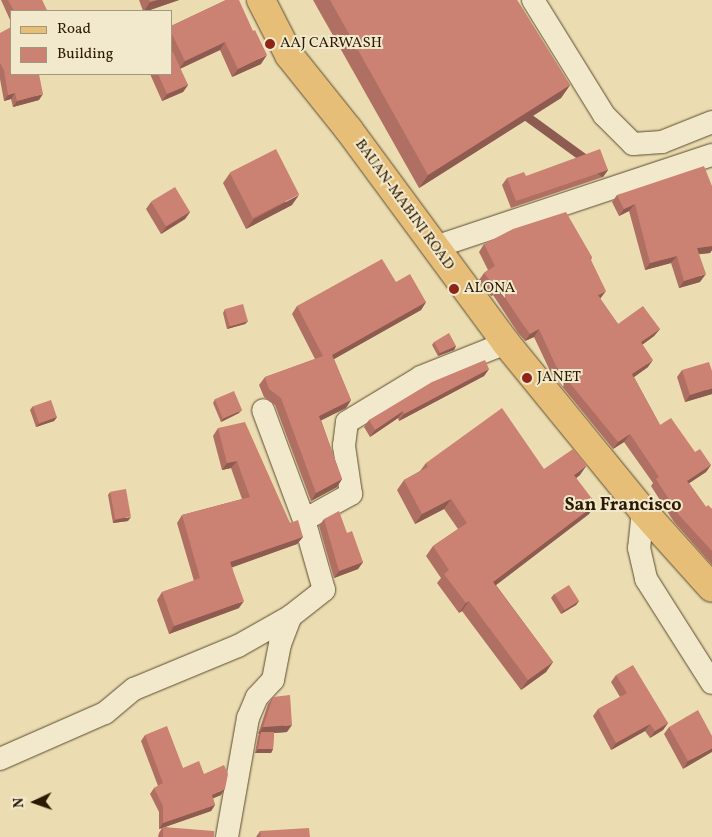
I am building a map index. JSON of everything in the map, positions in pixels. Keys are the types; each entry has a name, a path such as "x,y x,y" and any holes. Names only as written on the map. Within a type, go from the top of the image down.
{"main road":[{"name":"BAUAN-MABINI ROAD","path":"261,0 289,55 506,343 643,511 712,588"}],"street":[{"path":"532,0 604,114 633,144 662,142 712,122"},
{"path":"435,247 712,154"},
{"path":"304,520 351,494 344,446 347,422 421,377 506,343"},
{"path":"0,759 105,713 134,689 238,646 292,616 324,590 304,520 263,410"},
{"path":"643,511 639,548 646,579 712,683"},
{"path":"227,837 248,718 257,697 273,680 280,644 292,616"}],"building":[{"path":"8,0 42,0 47,10 13,10"},
{"path":"226,0 239,0 253,31 255,30 267,55 238,69 225,42 185,61 172,34 172,26"},
{"path":"330,0 517,0 570,85 428,175"},
{"path":"10,28 10,75 39,75 43,94 17,101 15,93 8,95 4,70 0,63 0,33"},
{"path":"172,52 188,85 167,94 158,75 172,75"},
{"path":"276,149 299,194 253,218 230,173"},
{"path":"600,149 608,170 516,201 507,178 524,172 526,176"},
{"path":"704,166 712,186 712,246 697,248 706,274 684,281 677,256 650,263 635,204 624,209 617,195"},
{"path":"175,187 190,212 166,226 151,201"},
{"path":"566,212 592,257 590,258 606,291 598,295 618,324 643,306 660,329 641,342 653,360 632,374 660,425 671,418 695,452 700,449 711,465 687,481 706,507 708,505 712,509 712,551 679,515 656,479 659,477 630,434 618,442 556,366 539,329 530,334 498,287 496,289 484,273 495,266 484,244 513,229"},
{"path":"382,259 396,282 410,274 426,302 332,355 351,400 319,416 342,479 316,493 281,398 269,389 265,377 323,356 297,306"},
{"path":"243,304 248,321 230,327 225,309"},
{"path":"449,333 456,346 440,353 434,342"},
{"path":"485,360 489,369 404,414 403,411 375,430 369,420 432,382"},
{"path":"709,362 712,371 712,388 690,395 682,370"},
{"path":"234,391 242,410 223,419 215,399"},
{"path":"51,400 57,417 39,423 33,406"},
{"path":"502,408 544,469 573,449 587,465 574,475 596,504 493,582 553,662 528,680 469,601 466,603 444,574 449,570 433,546 467,523 451,499 422,514 404,480 428,467 426,463"},
{"path":"245,422 290,523 298,520 303,537 230,562 244,601 174,626 162,592 200,578 182,515 250,497 237,461 227,463 218,428"},
{"path":"126,489 131,517 115,519 110,492"},
{"path":"339,511 347,533 352,531 363,562 339,571 324,519"},
{"path":"569,585 579,601 565,610 555,594"},
{"path":"633,665 668,723 655,731 650,724 616,743 598,709 627,693 616,675"},
{"path":"290,695 292,725 263,727 273,697"},
{"path":"698,710 712,736 712,748 688,761 669,727"},
{"path":"167,726 183,768 199,761 204,774 224,765 228,774 225,789 212,795 215,805 163,823 163,806 154,788 163,783 145,735"},
{"path":"261,732 274,732 273,749 258,749"},
{"path":"163,827 214,831 214,837 163,837"},
{"path":"309,828 310,837 261,837 260,831"}],"place":[{"name":"AAJ CARWASH","path":"270,44"},
{"name":"ALONA","path":"454,289"},
{"name":"JANET","path":"527,378"}],"district":[{"name":"San Francisco","path":"623,506"}]}
